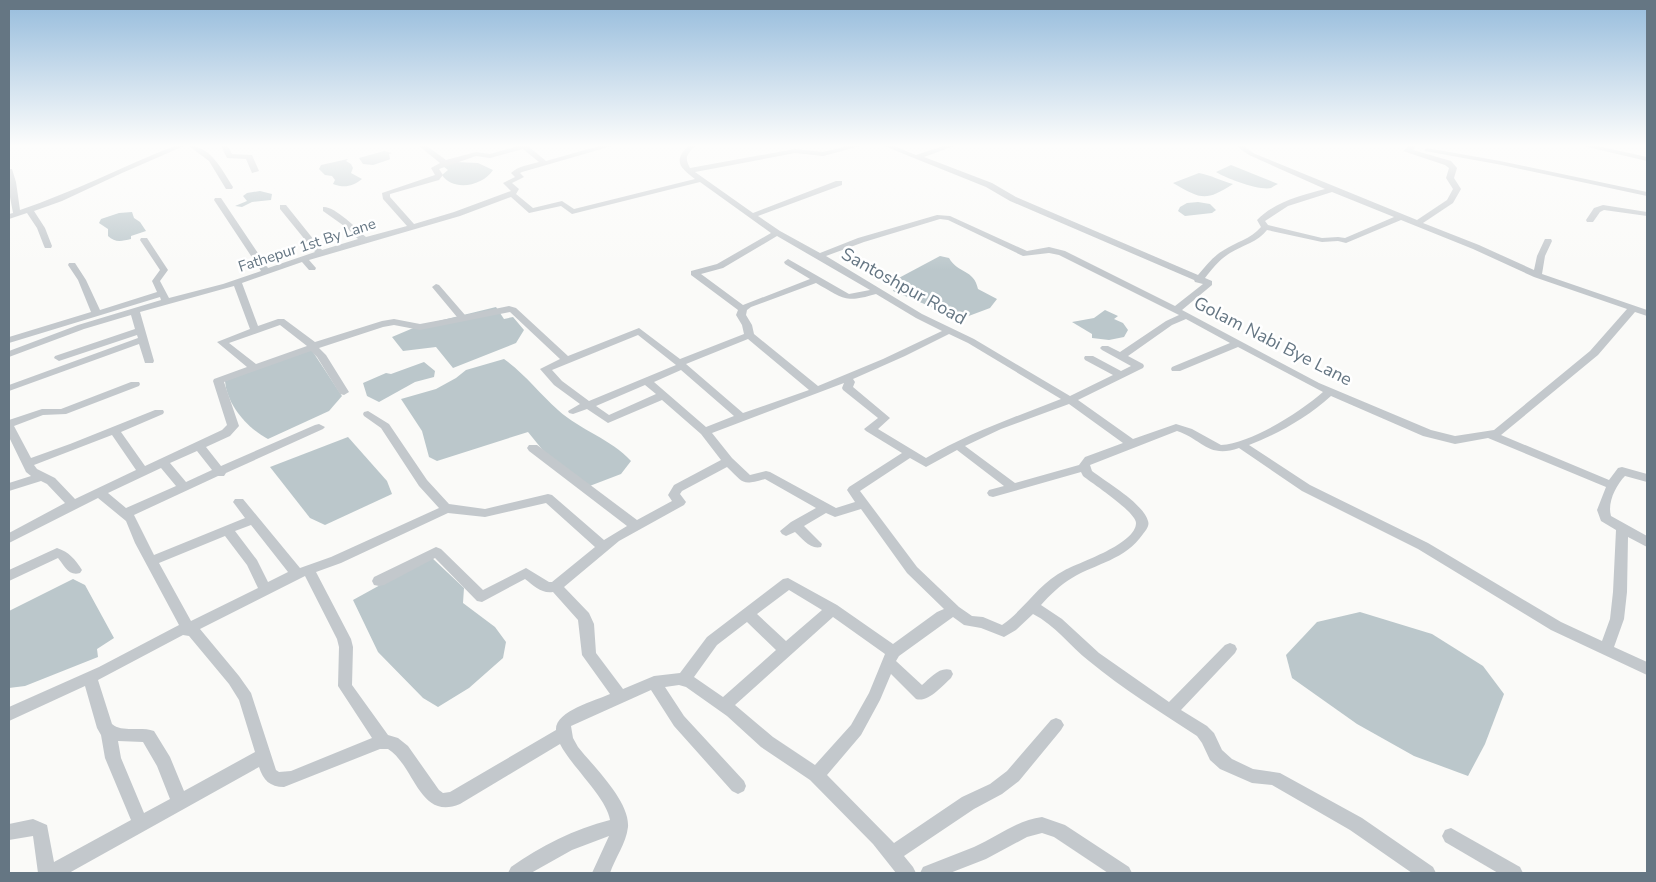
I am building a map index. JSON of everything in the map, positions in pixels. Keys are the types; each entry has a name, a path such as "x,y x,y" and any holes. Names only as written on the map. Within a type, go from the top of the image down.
{"street":[{"path":"13,187 12,196 18,214"},
{"path":"9,217 59,199 84,187"},
{"path":"405,187 386,193 386,197 412,227"},
{"path":"513,187 515,189 511,193 532,211 562,203 572,212 671,187"},
{"name":"Santoshpur Road","path":"710,187 776,233 948,331 971,341 1070,400 1131,443"},
{"path":"751,216 828,187"},
{"path":"993,187 1013,199 1198,280 1209,283 1176,310"},
{"path":"1328,187 1402,216 1537,275 1647,313"},
{"path":"1418,223 1450,201 1457,189 1456,187"},
{"path":"1615,187 1647,194"},
{"path":"1332,189 1302,198 1266,215 1261,220 1265,227 1322,240 1338,239 1346,241 1402,216"},
{"name":"Fathepur 1st By Lane","path":"9,354 73,330 135,311 164,298 237,282 320,253 457,214 511,193"},
{"path":"218,200 266,272"},
{"path":"283,207 320,253"},
{"path":"1590,220 1596,210 1603,207 1647,214"},
{"path":"326,209 350,226 364,240"},
{"path":"29,210 41,228 48,246"},
{"name":"Golam Nabi Bye Lane","path":"819,256 861,240 945,217 1026,254 1050,250 1062,253 1187,315 1300,377 1439,437 1456,440 1497,434 1594,353 1633,308"},
{"path":"1198,280 1222,254 1240,246 1262,232 1265,227"},
{"path":"743,309 694,273 720,266 776,233"},
{"path":"9,340 97,314 164,298 156,281 164,270 144,240"},
{"path":"1537,275 1541,256 1548,241"},
{"path":"303,259 312,268"},
{"path":"788,262 852,298 878,291"},
{"path":"72,265 82,280 97,314"},
{"path":"816,390 749,335 742,315 743,309 758,300 818,279"},
{"path":"237,282 255,330"},
{"path":"436,287 462,318"},
{"path":"9,538 73,504 226,433 233,426 218,381 330,340 382,324 394,322 420,327 503,309 512,310 566,360"},
{"path":"135,311 149,362"},
{"path":"1121,356 1169,323 1187,315"},
{"path":"254,368 222,342 281,321 310,342 321,355 344,392"},
{"path":"663,396 608,420 558,383 545,369 639,331 681,364 741,417"},
{"path":"705,432 845,378 925,344 948,331"},
{"path":"573,411 647,381 681,364 749,335"},
{"path":"59,358 141,336"},
{"path":"9,388 141,336"},
{"path":"1176,369 1238,343"},
{"path":"845,378 850,382 847,388 885,418 870,429 926,463 957,445 997,427 1070,400 1139,366 1105,348"},
{"path":"1089,358 1120,375"},
{"path":"647,381 705,432 728,461 748,480 766,474 835,513 863,504"},
{"path":"73,504 51,481 32,472 9,425 42,412 62,412 135,384"},
{"path":"993,493 1012,486 1084,467 1085,463 1089,460 1176,427 1192,432 1222,449 1240,444 1301,415 1330,391"},
{"path":"28,463 159,412"},
{"path":"368,414 385,426 423,483 445,508 485,513 548,498 603,547"},
{"path":"124,514 318,427"},
{"path":"114,430 143,472"},
{"path":"1490,435 1611,485"},
{"path":"1240,444 1306,488 1423,546 1556,626 1647,668"},
{"path":"957,445 1012,486"},
{"path":"199,446 220,472"},
{"path":"533,448 636,526"},
{"path":"910,453 853,490 912,570 954,611 969,621 983,623 995,630 1004,631 1032,607 1040,595 1058,580 1119,552 1138,533 1142,526 1142,521 1134,509 1096,482 1084,467"},
{"path":"379,582 436,552 482,597 526,573 547,588 556,586 603,547 680,502 674,495 678,488 728,461"},
{"path":"163,462 184,488"},
{"path":"1647,478 1622,471 1611,485 1603,510 1606,518 1647,542"},
{"path":"9,487 41,477"},
{"path":"99,492 131,520 188,629 194,632 234,680 246,698 269,774 274,780 280,781 384,741 395,744 432,795 438,800 446,801 454,799 535,748 563,734"},
{"path":"239,502 302,572 344,640 346,647 345,686 384,741"},
{"path":"9,714 90,677 180,630 188,629 265,589 302,572 350,554 438,514 445,508"},
{"path":"816,544 791,528 825,508"},
{"path":"151,561 253,518"},
{"path":"1606,650 1617,619 1620,592 1622,528"},
{"path":"227,529 252,563 265,589"},
{"path":"9,576 57,553 63,555 75,570"},
{"path":"683,680 712,641 788,583 832,609 891,658 921,694 946,674"},
{"path":"556,586 584,617 587,624 589,655 620,696"},
{"path":"1032,607 1043,611 1092,656 1170,711 1202,731 1208,738 1216,755 1226,764 1252,776 1274,778 1356,824 1427,873"},
{"path":"724,705 832,609"},
{"path":"816,775 856,730 875,695 891,658 942,616 954,611"},
{"path":"748,614 786,650"},
{"path":"1170,711 1230,649"},
{"path":"90,677 105,728 109,732 113,758 140,823"},
{"path":"601,873 605,861 616,842 620,825 613,804 566,742 563,727 566,721 654,682 683,680 698,687 724,705 766,742 816,775 879,838 907,873"},
{"path":"654,682 679,720 738,786"},
{"path":"892,854 968,804 996,790 1013,776 1056,725"},
{"path":"109,732 148,736 164,762 180,802"},
{"path":"9,832 33,827 40,831 46,872 263,756"},
{"path":"517,873 533,860 552,850 620,825"},
{"path":"929,873 980,853 1021,831 1042,825 1059,831 1123,873"},
{"path":"1451,836 1514,873"}],"shaded area":[{"path":"1181,187 1228,187 1209,196 1190,192"},
{"path":"260,191 272,194 271,200 252,202 242,207 235,206 247,201 243,196 247,193"},
{"path":"1187,203 1210,204 1216,210 1212,213 1185,216 1178,211 1180,207"},
{"path":"132,212 134,218 140,222 146,231 131,236 131,239 113,240 108,236 108,229 99,223 101,219 119,213"},
{"path":"940,256 949,258 957,267 973,278 978,289 997,299 990,308 966,317 948,318 934,308 893,291 895,280"},
{"path":"496,307 504,319 513,317 524,330 516,343 453,368 436,347 403,351 392,337 418,326"},
{"path":"1105,310 1118,316 1114,319 1123,323 1128,330 1124,337 1109,340 1092,338 1092,334 1072,322 1094,318"},
{"path":"311,349 342,396 329,411 268,439 253,429 239,415 230,399 225,381"},
{"path":"504,359 567,417 623,453 631,461 621,474 587,487 554,464 528,432 437,461 429,457 422,431 401,399 436,389 466,370"},
{"path":"424,362 435,371 434,377 415,382 379,402 367,396 363,383 386,373 391,374"},
{"path":"348,437 387,481 392,494 325,525 310,518 270,467"},
{"path":"431,557 464,588 463,603 495,627 506,642 503,658 469,688 438,707 423,698 378,652 353,600"},
{"path":"73,579 85,585 114,638 97,649 98,657 25,686 9,688 9,611"},
{"path":"1360,612 1432,634 1483,666 1504,694 1485,744 1468,776 1414,756 1357,724 1292,678 1286,655 1317,622"}]}
